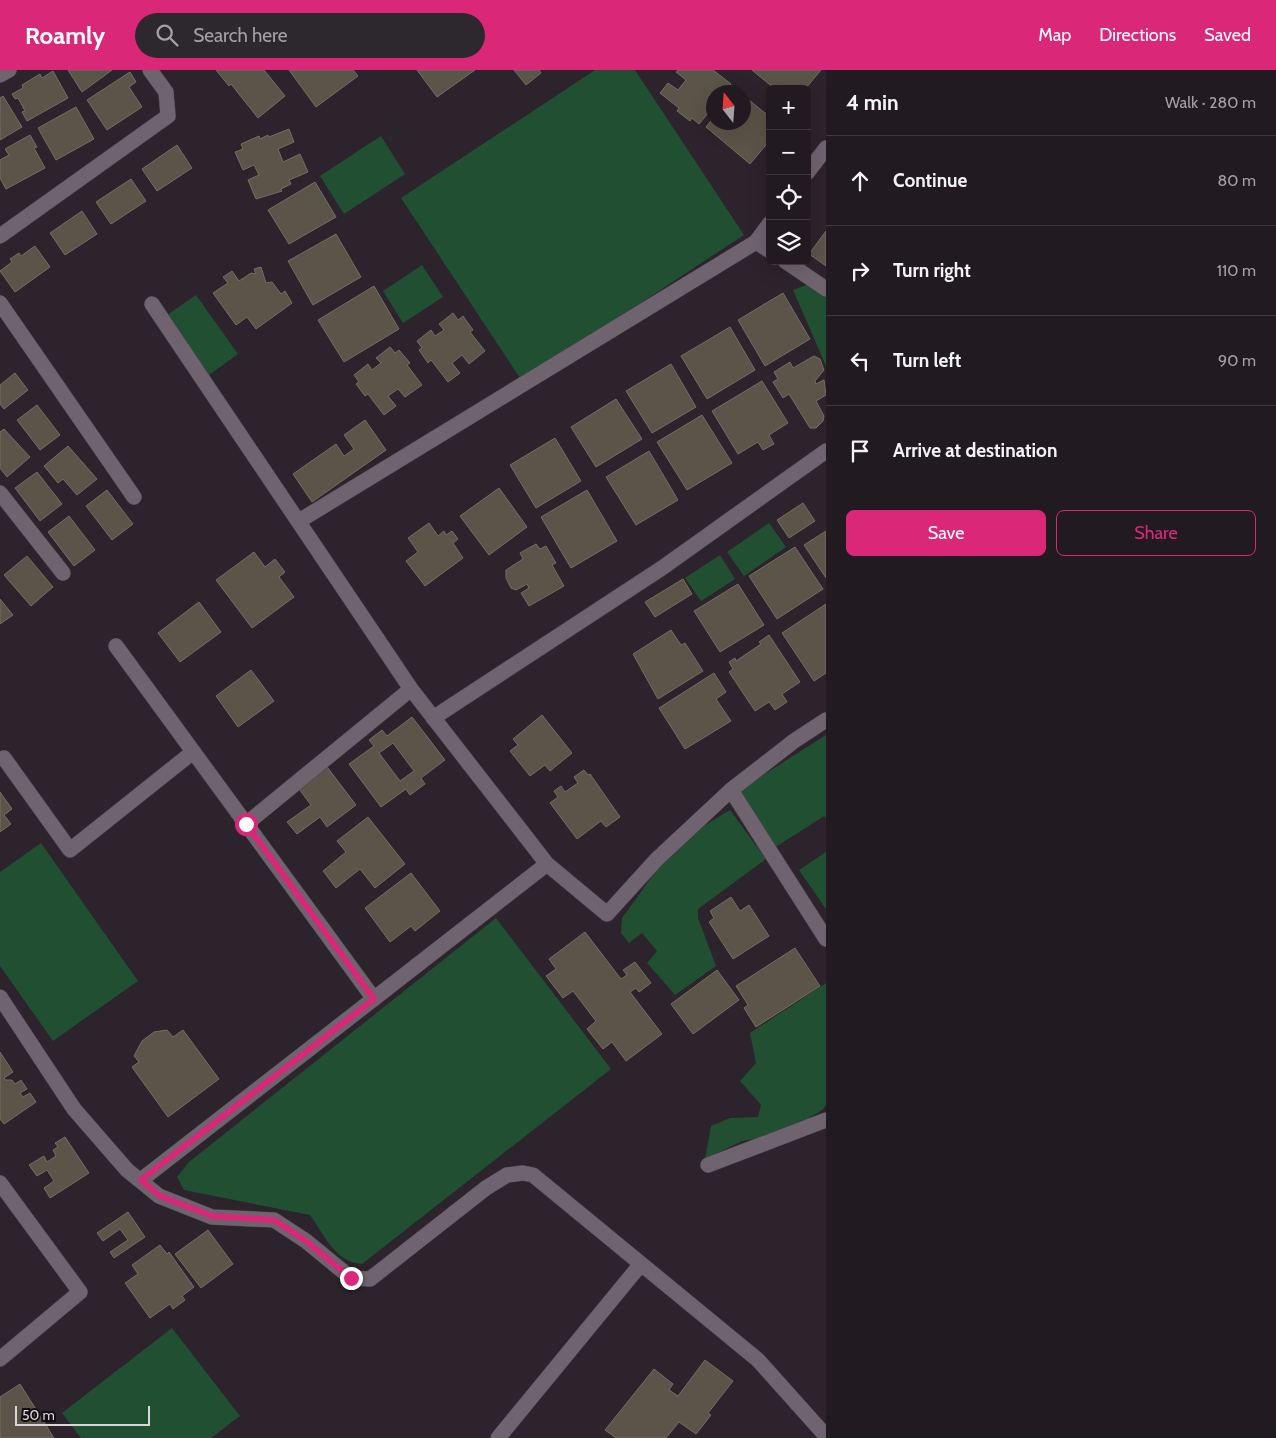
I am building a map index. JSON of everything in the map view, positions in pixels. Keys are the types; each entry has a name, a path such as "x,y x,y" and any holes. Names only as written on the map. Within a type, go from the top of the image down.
{"street":[{"path":"0,75 9,70"},
{"path":"0,236 168,116 166,92 150,70"},
{"path":"811,168 826,148"},
{"path":"300,521 756,242 766,229"},
{"path":"756,242 766,248"},
{"path":"790,265 826,289"},
{"path":"0,303 134,497"},
{"path":"152,304 300,521 411,689 547,864 607,914 657,859 731,790 826,720"},
{"path":"434,718 662,568 826,451"},
{"path":"0,493 63,573"},
{"path":"116,646 374,999"},
{"path":"246,824 411,689"},
{"path":"4,758 70,850 194,752"},
{"path":"731,790 826,939"},
{"path":"141,1180 547,864"},
{"path":"0,997 74,1109 127,1170 160,1196 212,1216 274,1220 306,1241 351,1278 370,1279 486,1188 507,1175 523,1172 533,1175 758,1360 826,1436"},
{"path":"708,1164 826,1120"},
{"path":"0,1183 80,1292 0,1359"},
{"path":"498,1438 641,1264"}],"green space":[{"path":"595,70 635,70 744,235 522,381 401,198"},
{"path":"381,136 405,174 344,214 320,176"},
{"path":"422,265 443,297 403,323 383,291"},
{"path":"809,284 826,296 826,366 793,290"},
{"path":"196,295 238,354 209,375 167,315"},
{"path":"769,523 786,547 744,576 727,552"},
{"path":"720,555 735,579 701,601 685,578"},
{"path":"826,735 826,819 824,816 774,848 738,791"},
{"path":"730,810 766,859 698,909 698,918 716,966 675,995 647,963 657,951 642,933 629,943 621,933 622,918 667,856 702,827"},
{"path":"41,843 138,981 53,1041 0,966 0,872"},
{"path":"826,852 826,909 799,870"},
{"path":"496,918 611,1069 362,1264 353,1262 338,1253 310,1215 184,1190 177,1177 189,1162"},
{"path":"826,983 826,1105 822,1110 783,1134 742,1141 705,1159 711,1126 730,1118 758,1117 761,1105 740,1081 756,1063 750,1033"},
{"path":"172,1328 240,1416 211,1438 81,1438 62,1413"}],"building":[{"path":"68,70 112,70 82,92"},
{"path":"216,70 264,70 285,96 258,118 231,84 229,86"},
{"path":"289,70 353,70 358,76 316,107"},
{"path":"417,70 475,70 437,97"},
{"path":"514,70 539,70 541,73 526,85"},
{"path":"678,70 713,70 731,84 706,85 706,116 699,124 692,118 690,121 677,111 679,108 660,93 668,83 678,90 686,80 676,72"},
{"path":"752,70 821,70 808,85 770,85"},
{"path":"53,71 68,98 27,121 22,112 25,111 18,98 15,99 12,94 23,88 22,85 40,74 42,78"},
{"path":"130,72 136,82 129,87 142,107 107,130 87,100"},
{"path":"3,96 22,127 0,140 0,98"},
{"path":"751,102 766,114 766,145 750,164 710,130 751,130"},
{"path":"76,107 94,139 56,160 38,128"},
{"path":"289,129 294,142 278,149 283,162 300,154 308,172 289,180 291,184 281,189 282,191 256,199 248,180 259,175 254,165 243,170 235,152 243,149 241,144 259,136 260,139 268,135 269,137"},
{"path":"30,135 37,147 34,148 45,168 6,189 0,178 0,160 9,155 5,149"},
{"path":"177,145 192,168 157,191 142,169"},
{"path":"131,179 146,201 111,224 96,202"},
{"path":"315,182 336,217 289,244 268,210"},
{"path":"82,211 97,234 65,255 50,233"},
{"path":"826,231 826,266 811,255 811,251"},
{"path":"336,234 361,277 313,305 288,261"},
{"path":"35,246 50,267 15,292 0,271 12,262 10,259 19,253 21,256"},
{"path":"261,267 266,283 272,282 281,294 285,291 292,303 256,329 247,317 236,325 213,293 228,283 223,277 232,271 239,281 251,273 256,274 254,269"},
{"path":"374,286 399,329 344,362 318,320"},
{"path":"783,293 810,339 765,366 738,320"},
{"path":"453,313 458,320 463,316 473,330 470,332 485,351 469,364 462,355 452,363 460,373 448,382 431,360 428,363 419,350 422,348 417,341 431,330 435,336 444,330 439,324"},
{"path":"730,327 755,370 707,399 681,356"},
{"path":"390,347 395,353 399,350 410,363 407,365 422,385 405,397 398,389 388,396 396,406 384,415 368,394 365,396 356,384 359,382 354,375 368,364 372,370 381,363 376,358"},
{"path":"814,356 820,359 824,370 815,381 816,384 824,380 826,395 816,401 824,416 823,421 816,428 810,428 789,394 783,398 773,382 778,379 774,372 790,362 793,368"},
{"path":"671,364 696,407 652,433 626,391"},
{"path":"15,373 28,390 4,409 0,404 0,385"},
{"path":"762,381 788,423 769,435 774,444 763,450 758,442 738,454 712,411"},
{"path":"616,399 642,439 596,467 571,427"},
{"path":"37,405 60,435 40,450 17,420"},
{"path":"702,415 732,463 687,490 657,442"},
{"path":"365,420 386,450 312,502 293,474 336,444 344,456 354,449 344,435"},
{"path":"4,429 30,457 7,477 0,468 0,432"},
{"path":"555,438 581,481 536,508 510,465"},
{"path":"68,446 97,479 77,495 63,479 58,483 44,466"},
{"path":"649,451 678,500 636,525 606,477"},
{"path":"37,472 62,504 40,521 15,488"},
{"path":"499,488 527,527 489,555 460,516"},
{"path":"107,490 133,524 112,540 86,506"},
{"path":"587,490 617,541 571,568 541,517"},
{"path":"803,503 815,521 789,538 777,520"},
{"path":"69,516 95,550 74,566 48,532"},
{"path":"429,523 438,536 444,531 446,535 452,531 458,539 453,543 463,558 425,586 406,561 418,552 408,538"},
{"path":"826,531 826,578 804,545"},
{"path":"536,544 540,549 546,546 556,563 552,565 564,586 529,606 521,593 529,588 527,584 516,590 511,588 506,578 506,570 523,559 520,553"},
{"path":"795,547 823,589 777,619 749,576"},
{"path":"254,552 265,567 275,559 285,572 279,577 294,597 252,628 216,580"},
{"path":"27,556 53,587 31,606 4,575"},
{"path":"683,579 692,594 655,617 645,602"},
{"path":"738,584 764,625 720,652 694,611"},
{"path":"0,599 13,615 0,624"},
{"path":"199,602 221,632 180,662 158,633"},
{"path":"826,604 826,673 814,681 782,633"},
{"path":"671,630 681,645 685,643 703,671 658,699 633,654"},
{"path":"769,635 800,682 782,694 787,702 775,710 769,702 755,711 729,672 733,669 729,662 735,658 736,661 761,644 759,642"},
{"path":"251,670 274,701 238,727 216,696"},
{"path":"714,673 726,692 716,699 731,721 685,749 659,708"},
{"path":"542,715 572,753 550,771 545,765 530,776 510,751 518,745 513,739"},
{"path":"412,717 445,760 421,778 425,784 410,795 406,789 381,807 349,764 374,746 369,740 382,730 387,736","holes":["393,743 414,771 400,781 379,753"]},
{"path":"324,763 356,805 327,827 320,817 297,834 287,822 311,805 296,785"},
{"path":"584,770 588,775 590,774 620,817 606,827 601,821 577,839 550,803 558,797 554,791 561,786 565,792 578,783 574,777"},
{"path":"0,792 12,809 4,815 11,824 0,832"},
{"path":"368,817 405,864 375,888 360,869 336,888 323,871 346,852 337,841"},
{"path":"411,873 440,911 415,931 411,926 390,942 365,908"},
{"path":"731,897 740,911 749,905 769,936 733,959 709,922 714,918 710,911"},
{"path":"585,932 621,979 627,975 623,970 635,962 651,983 639,992 636,988 630,992 662,1034 626,1061 612,1042 603,1049 587,1029 596,1021 573,991 563,998 546,976 556,969 549,959"},
{"path":"795,948 820,986 756,1027 744,1008 748,1005 736,986"},
{"path":"717,970 739,1000 693,1034 671,1004"},
{"path":"167,1030 173,1037 183,1030 219,1079 168,1117 132,1067 139,1062 134,1056 142,1041 154,1032"},
{"path":"0,1052 13,1072 4,1078 5,1080 12,1080 15,1084 21,1080 27,1089 20,1093 23,1097 30,1093 36,1102 4,1124 0,1119"},
{"path":"65,1137 89,1173 50,1198 44,1188 54,1181 47,1170 37,1176 29,1165 44,1156 47,1162 56,1156 53,1150 58,1147 55,1143"},
{"path":"128,1212 145,1237 114,1258 110,1252 128,1240 120,1229 103,1241 97,1233"},
{"path":"208,1230 233,1264 201,1288 175,1254"},
{"path":"160,1245 167,1254 169,1252 194,1287 182,1296 185,1300 173,1309 170,1304 150,1318 125,1283 138,1274 132,1265"},
{"path":"705,1360 733,1381 708,1413 711,1415 696,1434 679,1422 666,1438 616,1438 605,1430 654,1369 673,1384 669,1390 678,1396"},
{"path":"20,1384 54,1438 0,1438 0,1397"}],"route":[{"path":"246,824 374,999 141,1180 160,1196 212,1216 274,1220 306,1241 351,1278"}]}
